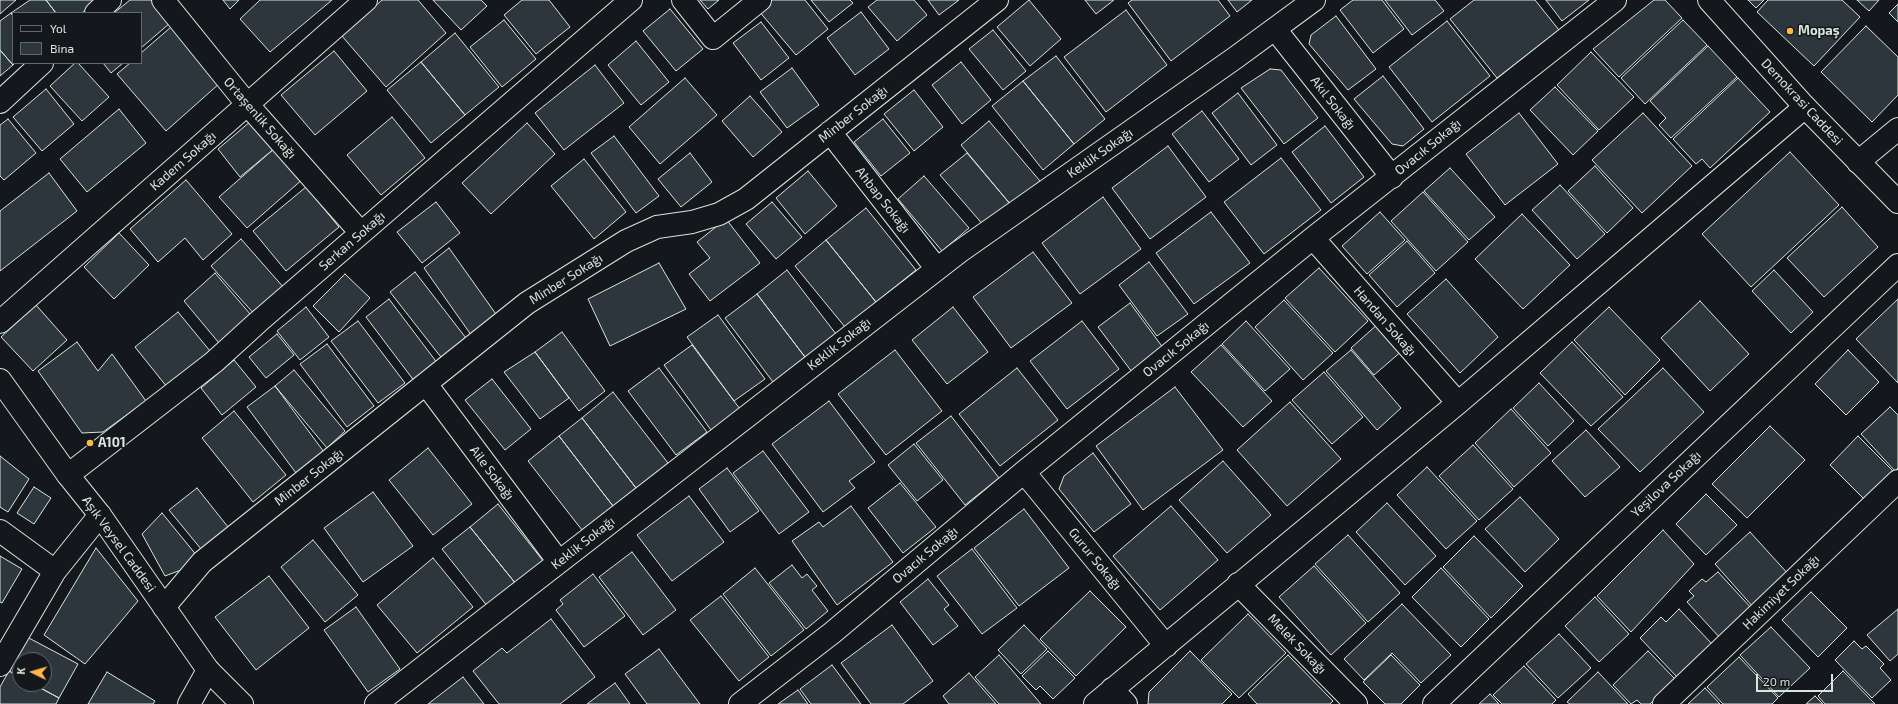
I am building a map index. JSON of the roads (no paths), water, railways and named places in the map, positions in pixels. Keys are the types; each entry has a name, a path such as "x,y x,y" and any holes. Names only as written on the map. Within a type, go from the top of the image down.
{"street":[{"path":"97,12 110,0"},
{"name":"Ortaşenlik Sokağı","path":"163,0 247,104 361,232"},
{"name":"Kadem Sokağı","path":"0,322 366,0"},
{"name":"Serkan Sokağı","path":"68,475 214,362 361,232 631,0"},
{"path":"683,0 713,38 760,0"},
{"name":"Minber Sokağı","path":"164,607 202,562 528,303 626,241 657,227 692,222 719,214 746,199 997,0"},
{"name":"Keklik Sokağı","path":"376,704 936,269 1314,0"},
{"name":"Ovacık Sokağı","path":"740,704 832,633 1024,472 1436,139 1615,0"},
{"name":"Demokrasi Caddesi","path":"1709,0 1805,107 1898,202"},
{"name":"Akıl Sokağı","path":"1275,29 1392,176"},
{"path":"0,102 41,64"},
{"path":"1095,704 1119,697 1166,646 1238,584 1458,403 1805,107"},
{"path":"1858,162 1898,129"},
{"name":"Ahbap Sokağı","path":"830,132 936,269"},
{"name":"Handan Sokağı","path":"1313,238 1458,403"},
{"name":"Yeşilova Sokağı","path":"1434,704 1898,265"},
{"name":"Aşık Veysel Caddesi","path":"0,380 68,475 100,515 208,670 242,704"},
{"name":"Aile Sokağı","path":"426,384 559,562"},
{"name":"Gurur Sokağı","path":"1024,472 1166,646"},
{"name":"Hakimiyet Sokağı","path":"1664,704 1898,481"},
{"path":"0,665 55,571 100,515"},
{"path":"0,531 55,571"},
{"name":"Melek Sokağı","path":"1238,584 1356,704"},
{"path":"189,704 208,670"}],"place":[{"name":"Mopaş","path":"1790,31"},
{"name":"A101","path":"90,443"}]}
